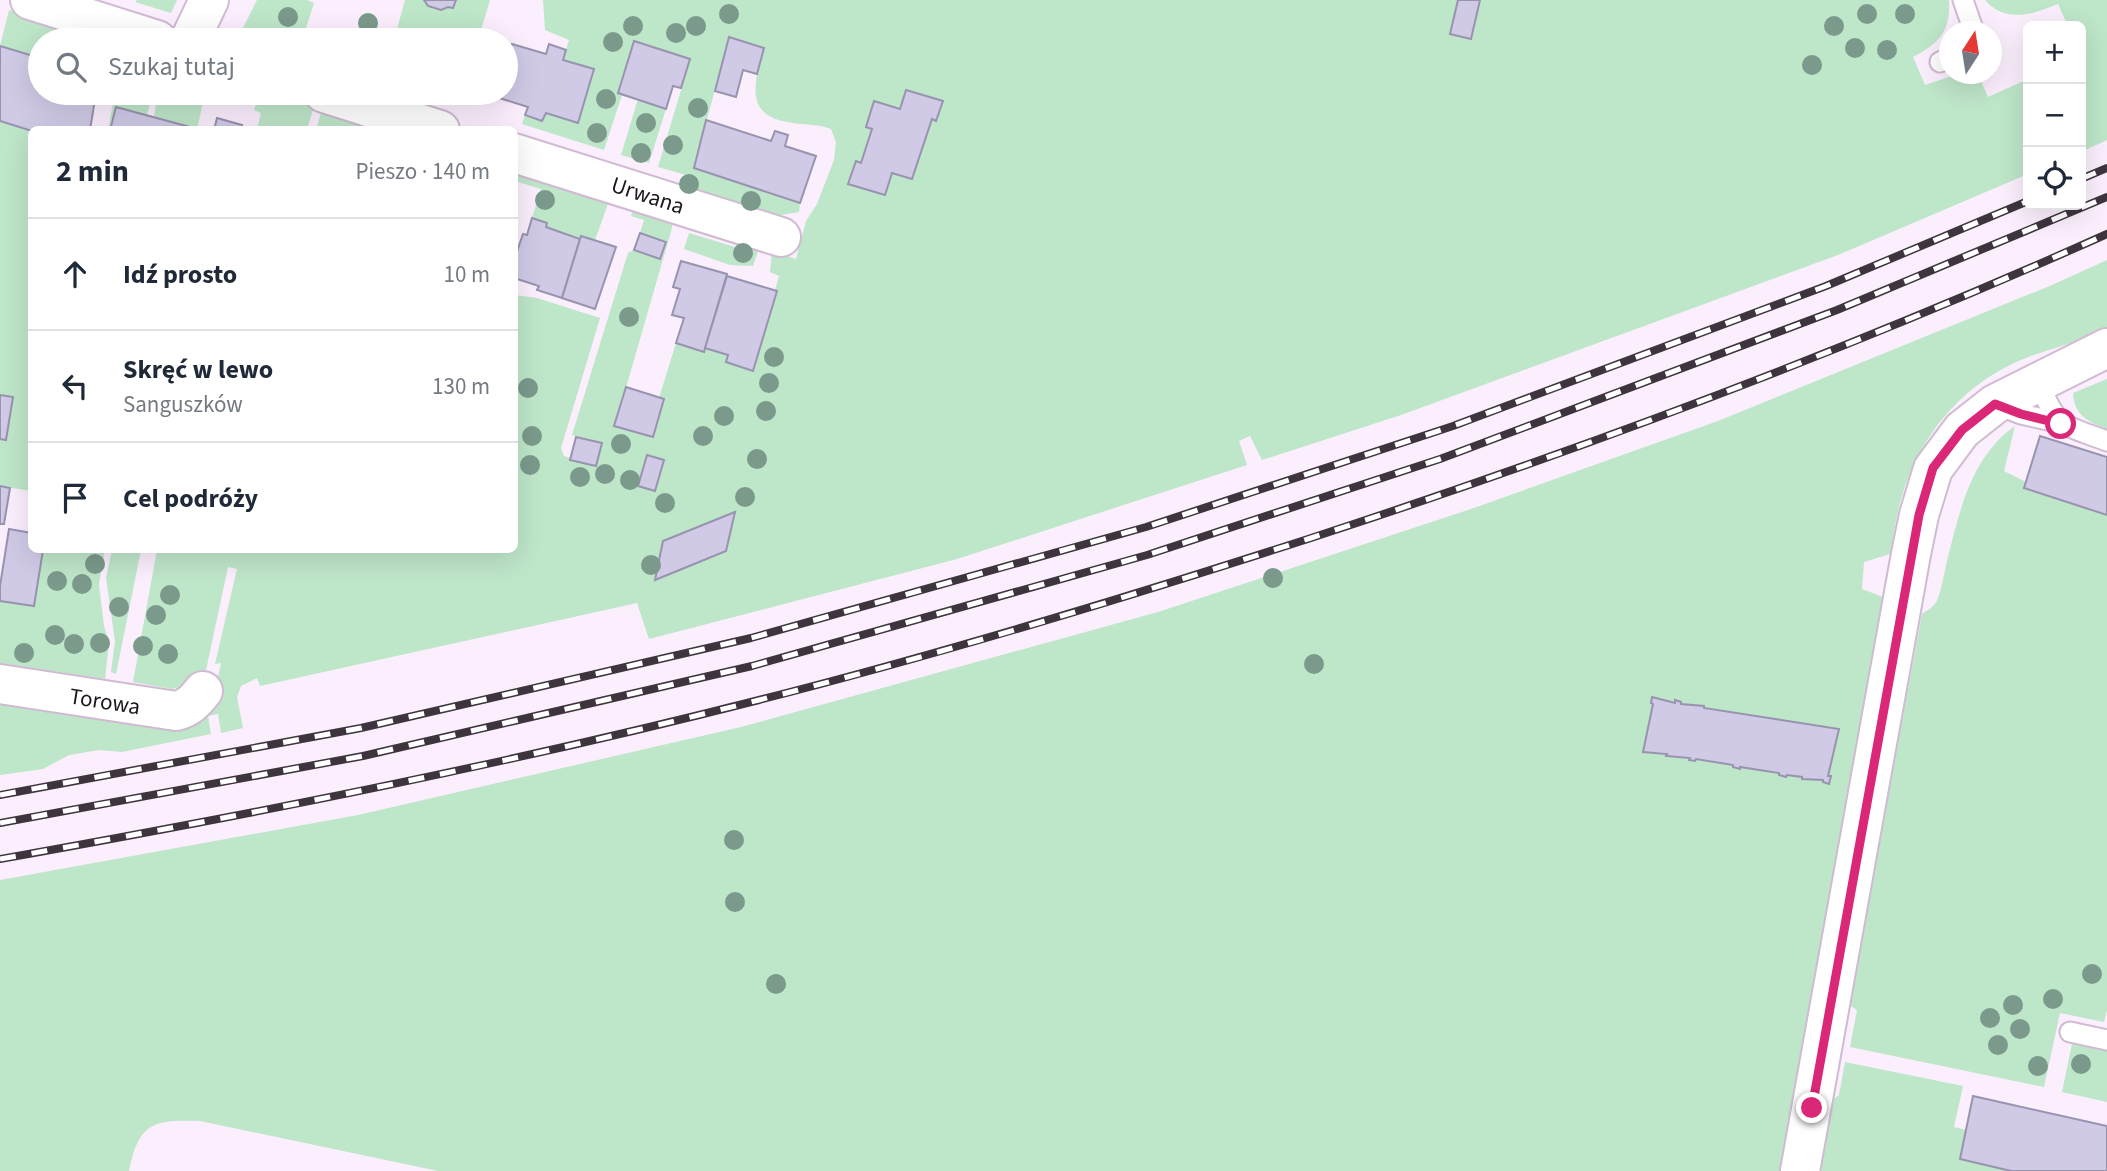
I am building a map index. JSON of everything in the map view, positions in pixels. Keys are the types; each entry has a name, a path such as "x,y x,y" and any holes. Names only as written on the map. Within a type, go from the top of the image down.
{"street":[{"path":"30,0 119,28"},
{"path":"196,28 209,0"},
{"path":"362,105 427,126"},
{"name":"Urwana","path":"518,154 781,237"},
{"path":"1800,1171 1919,515 1933,468 1962,430 1995,404 2107,348"},
{"name":"Torowa","path":"0,684 176,711 194,703 203,691"}],"lane":[{"path":"1963,0 1970,21"},
{"path":"2039,380 2045,401 2061,424"},
{"path":"1995,404 2107,441"},
{"path":"2070,1032 2107,1040"}],"green space":[{"path":"177,0 171,13 135,2"},
{"path":"257,0 307,0 314,3 306,28 243,28"},
{"path":"405,0 424,0 428,6 441,10 453,8 456,0 490,0 482,28 397,28"},
{"path":"543,0 1458,0 1451,34 1471,39 1480,0 1949,0 1948,21 1939,21 1939,37 1930,47 1913,57 1925,85 1939,80 1939,84 1982,84 1988,97 2023,81 2023,176 1838,255 1401,415 1262,460 1250,436 1239,441 1247,465 957,559 649,639 637,603 260,686 257,678 241,686 237,697 243,728 221,733 218,714 208,716 211,734 122,752 99,750 69,755 43,769 0,775 0,697 173,724 217,682 221,663 215,664 237,569 228,567 206,670 189,684 172,689 133,682 156,553 518,553 518,295 537,298 600,318 561,448 564,456 596,466 601,443 572,435 628,253 634,250 660,259 666,242 640,233 644,220 631,216 634,208 672,221 672,228 615,426 653,437 664,399 659,398 676,343 728,355 726,362 753,370 779,276 770,272 772,251 796,259 806,221 817,204 834,160 836,142 831,129 777,120 766,114 756,97 757,74 764,48 729,37 694,168 800,203 799,212 775,216 682,187 686,175 658,167 690,60 635,42 618,93 622,95 604,150 522,124 525,115 542,121 546,113 578,122 594,70 563,60 569,40 545,30","holes":["735,512 725,551 655,579 663,541"]},
{"path":"1985,0 2107,0 2107,140 2086,150 2086,21 2066,21 2058,4 2020,15 2002,12"},
{"path":"9,10 65,28 28,28 28,54 0,46"},
{"path":"638,99 666,109 649,163 621,155"},
{"path":"113,105 150,105 147,115 116,107 109,126"},
{"path":"156,105 202,105 198,126 187,126 154,116"},
{"path":"255,105 314,107 308,126 258,126 261,113 254,110"},
{"path":"322,110 372,126 317,126"},
{"path":"0,121 28,130 28,491 0,486 0,439 6,439 13,397 0,395"},
{"path":"518,172 609,201 595,240 582,236 580,239 546,227 547,223 532,218 541,189 518,182"},
{"path":"689,233 735,247 748,244 759,248 753,266 730,265 684,249"},
{"path":"2107,260 2107,330 2008,366 1967,394 1934,429 1921,450 1900,503 1890,554 1864,562 1862,589 1883,597 1866,711 1783,1171 438,1171 200,1121 184,1121 160,1123 143,1133 129,1171 0,1171 0,880 358,815 741,727 1158,612 1471,509 1718,421"},
{"path":"2107,379 2107,429 2083,417 2076,407 2073,393"},
{"path":"2015,426 2004,471 2026,482 2024,489 2107,515 2107,1010 2104,1022 2060,1013 2044,1087 1850,1047 1857,1010 1849,1005 1922,614 1937,600 1957,520 1978,468 2000,438"},
{"path":"43,553 104,553 99,584 104,626 109,642 105,679 0,663 0,601 34,606"},
{"path":"111,553 140,553 116,674 111,672 115,641 106,578"},
{"path":"2072,1044 2107,1051 2107,1102 2062,1092"},
{"path":"1845,1062 1963,1086 1954,1127 1966,1130 1960,1159 2011,1171 1819,1171 1831,1101 1839,1095"}],"building":[{"path":"424,0 456,0 453,8 441,10 428,6"},
{"path":"1458,0 1480,0 1471,39 1450,34"},
{"path":"729,37 764,48 757,74 743,70 736,97 715,91"},
{"path":"634,41 690,59 681,88 673,86 666,109 618,93"},
{"path":"549,44 566,50 563,60 594,69 578,123 546,113 542,121 525,115 528,107 518,104 518,46 546,54"},
{"path":"0,46 28,54 28,105 94,105 91,126 28,126 28,130 0,121"},
{"path":"906,90 943,101 936,121 932,119 912,179 892,173 885,195 848,184 856,161 861,163 872,129 866,127 874,101 900,109"},
{"path":"116,107 186,126 111,126"},
{"path":"217,118 242,125 242,126 215,126"},
{"path":"706,120 771,141 775,131 788,135 785,146 816,156 800,203 694,168"},
{"path":"532,218 547,223 546,227 580,239 562,298 537,290 539,286 518,279 518,248 523,234 527,235"},
{"path":"640,233 666,242 660,259 634,250"},
{"path":"581,236 616,247 595,309 562,298"},
{"path":"681,261 727,274 704,352 676,343 684,318 672,315 680,289 673,287"},
{"path":"727,276 777,291 753,371 726,362 728,355 705,348"},
{"path":"626,387 664,399 653,437 614,426"},
{"path":"0,395 13,397 6,440 0,439"},
{"path":"2040,436 2107,457 2107,515 2024,488"},
{"path":"576,437 602,443 596,466 570,460"},
{"path":"647,455 664,460 655,491 638,486"},
{"path":"0,486 10,488 4,524 0,524"},
{"path":"735,512 726,551 655,580 663,541"},
{"path":"9,529 28,532 28,553 43,553 34,606 0,601"},
{"path":"1652,697 1839,729 1828,776 1831,776 1829,784 1823,780 1786,777 1779,773 1643,752 1653,704"},
{"path":"1973,1096 2107,1126 2107,1171 2011,1171 1960,1159"}],"railway":[{"path":"2086,177 2107,168"},
{"path":"0,823 363,756 752,666 1147,555 1440,459 1837,310 2107,197"},
{"path":"0,795 361,728 751,638 1146,527 1453,426 1826,286 2023,203"},
{"path":"0,859 286,806 570,746 829,682 1036,624 1311,538 1613,434 1813,358 2107,234"}],"route":[{"path":"1812,1108 1919,515 1933,468 1962,430 1995,404 2061,424"}]}
